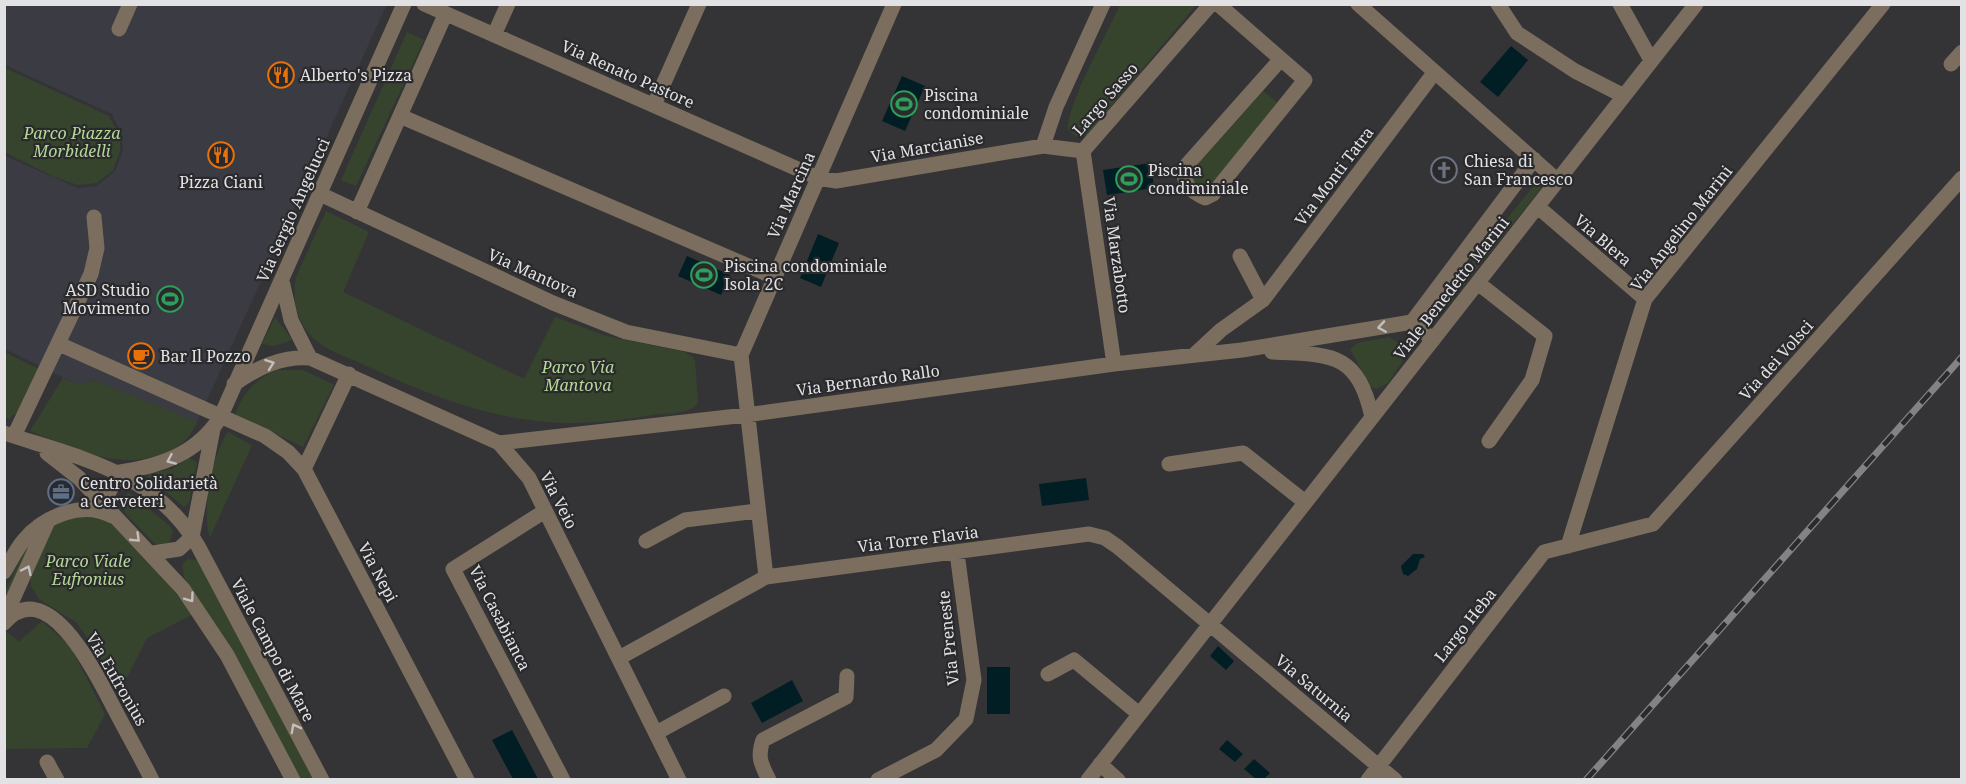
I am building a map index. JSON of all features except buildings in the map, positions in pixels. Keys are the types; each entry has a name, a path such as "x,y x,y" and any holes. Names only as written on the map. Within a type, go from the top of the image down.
{"street":[{"path":"119,29 130,4"},
{"name":"Via Sergio Angelucci","path":"192,537 216,423 282,281 404,4"},
{"name":"Via Renato Pastore","path":"424,4 818,178"},
{"path":"494,34 508,4"},
{"path":"654,105 699,4"},
{"name":"Via Marcina","path":"766,577 741,355 894,4"},
{"name":"Largo Sasso","path":"1103,4 1056,107 1042,146 1083,151 1211,4"},
{"path":"1218,4 1281,59 1305,80 1213,194 1205,198 1189,189 1184,173 1185,167 1281,59"},
{"path":"1358,4 1558,181"},
{"path":"1498,4 1517,33 1575,71 1624,96"},
{"path":"1620,4 1652,60"},
{"name":"Viale Benedetto Marini","path":"1088,780 1696,4"},
{"name":"Via Angelino Marini","path":"1568,546 1645,299 1884,4"},
{"path":"357,212 445,15"},
{"path":"1951,64 1962,52"},
{"name":"Via Monti Tatra","path":"1194,355 1221,330 1263,300 1434,73"},
{"path":"400,116 774,277"},
{"name":"Via Marcianise","path":"818,178 836,181 1042,146"},
{"name":"Via Marzabotto","path":"1083,151 1114,364"},
{"path":"1433,340 1412,322 1534,159"},
{"name":"Via dei Volsci","path":"1600,538 1653,524 1962,178"},
{"name":"Via Mantova","path":"320,194 553,303 626,332 741,355"},
{"name":"Via Blera","path":"1538,207 1645,299"},
{"path":"9,434 59,344 93,268 97,248 94,217"},
{"path":"1240,256 1263,300"},
{"path":"234,384 266,365 310,357 288,313 282,281"},
{"path":"1478,284 1545,336 1532,380 1489,441"},
{"name":"Via Bernardo Rallo","path":"499,443 746,415 1114,364 1242,350 1412,322"},
{"name":"Via Nepi","path":"59,344 216,423 266,436 288,452 304,469 467,780"},
{"name":"Via Bernardo Rallo","path":"1242,350 1333,356 1349,368 1359,380 1367,397 1372,417"},
{"name":"Via Veio","path":"310,357 499,443 529,478 679,780"},
{"path":"304,469 349,374"},
{"path":"103,503 120,472 156,466 173,459 216,423"},
{"name":"Viale Campo di Mare","path":"9,434 120,472 160,500 192,537 322,780"},
{"name":"Viale Campo di Mare","path":"34,444 79,478 153,554 193,601 227,655 293,780"},
{"path":"1169,464 1243,453 1305,502"},
{"path":"4,572 24,540 48,521 65,513 88,509 101,511 120,522"},
{"path":"646,541 685,520 757,511"},
{"name":"Via Casabianca","path":"545,512 453,569 563,780"},
{"path":"4,621 48,521"},
{"name":"Via Torre Flavia","path":"619,658 766,577 1089,534 1118,547 1211,623"},
{"path":"153,554 179,549 192,537"},
{"name":"Largo Heba","path":"1368,780 1544,552 1600,538"},
{"name":"Via Preneste","path":"878,780 936,750 966,719 974,680 957,553"},
{"name":"Via Eufronius","path":"4,621 21,609 33,609 54,620 69,633 87,659 152,780"},
{"name":"Via Saturnia","path":"1211,623 1395,780"},
{"path":"1048,674 1074,660 1139,714"},
{"path":"769,780 760,762 763,740 846,697 846,676"},
{"path":"656,733 724,696"},
{"path":"47,762 57,780"},
{"path":"1100,764 1118,780"}],"shaded area":[{"path":"8,4 386,6 197,422 94,380 78,385 5,349 5,156 78,188 97,186 115,171 123,151 122,136 112,114 5,65 4,12"}],"green space":[{"path":"1120,5 1196,5 1087,135 1077,137 1068,130 1069,118 1089,68"},
{"path":"407,32 424,40 356,186 341,180"},
{"name":"Parco Piazza Morbidelli","path":"5,68 109,116 120,137 120,151 113,170 97,183 78,185 54,177 5,152"},
{"path":"1263,91 1278,103 1212,185 1197,184 1192,179 1192,169"},
{"path":"1537,182 1542,187 1442,313 1437,311 1436,306"},
{"name":"Parco Via Mantova","path":"326,211 369,232 343,292 524,379 555,317 606,336 685,352 695,361 698,403 683,412 606,421 560,423 530,420 485,411 442,398 321,345 302,323 296,308 295,293 296,277"},
{"path":"275,318 293,340 274,346 262,344"},
{"path":"1389,337 1400,344 1402,362 1388,383 1377,389 1371,387 1350,349 1357,343"},
{"path":"4,352 41,370 23,408 9,419 5,417"},
{"path":"277,370 303,370 334,385 303,447 235,414 251,387"},
{"path":"63,378 78,385 94,380 197,422 183,443 160,455 143,459 110,458 78,450 30,431"},
{"path":"228,432 252,445 210,537 207,513 210,484 217,455"},
{"path":"189,458 197,462 189,503 184,507 145,474 172,469"},
{"path":"129,493 170,526 173,532 169,543 158,545 153,542 126,514 119,499"},
{"name":"Parco Viale Eufronius","path":"83,513 113,523 153,564 193,614 147,638 121,689 77,623 39,599 31,586 30,577 50,529 58,522"},
{"path":"33,537 5,601 5,592 29,539"},
{"path":"187,559 199,560 316,779 300,779 235,655 184,577 182,565"},
{"path":"42,621 70,646 105,714 87,748 5,749 5,638 7,632 19,642"}],"water":[{"path":"1511,46 1528,60 1498,97 1480,82"},
{"name":"Piscina condominiale","path":"902,76 925,86 905,131 882,121"},
{"name":"Piscina condiminiale","path":"1151,163 1154,188 1107,195 1103,170"},
{"path":"818,234 839,243 821,287 800,278"},
{"name":"Piscina condominiale Isola 2C","path":"687,256 730,275 721,295 678,276"},
{"path":"1086,478 1089,500 1042,506 1039,484"},
{"path":"1413,554 1423,554 1425,557 1420,559 1417,569 1408,576 1403,574 1401,566"},
{"path":"1218,646 1234,661 1226,670 1210,656"},
{"path":"987,667 1010,667 1010,714 987,714"},
{"path":"792,680 803,701 762,723 751,703"},
{"path":"512,730 538,779 513,779 492,740"},
{"path":"1227,740 1243,754 1235,762 1219,749"},
{"path":"1254,759 1270,773 1264,779 1256,779 1244,769"}],"railway":[{"path":"1586,780 1962,357"}],"place":[{"name":"Alberto's Pizza","path":"281,75"},
{"name":"Piscina condominiale","path":"904,104"},
{"name":"Pizza Ciani","path":"221,155"},
{"name":"Chiesa di San Francesco","path":"1444,170"},
{"name":"Piscina condiminiale","path":"1129,179"},
{"name":"Piscina condominiale Isola 2C","path":"704,275"},
{"name":"ASD Studio Movimento","path":"170,299"},
{"name":"Bar Il Pozzo","path":"141,356"},
{"name":"Centro Solidarietà a Cerveteri","path":"61,492"}]}
